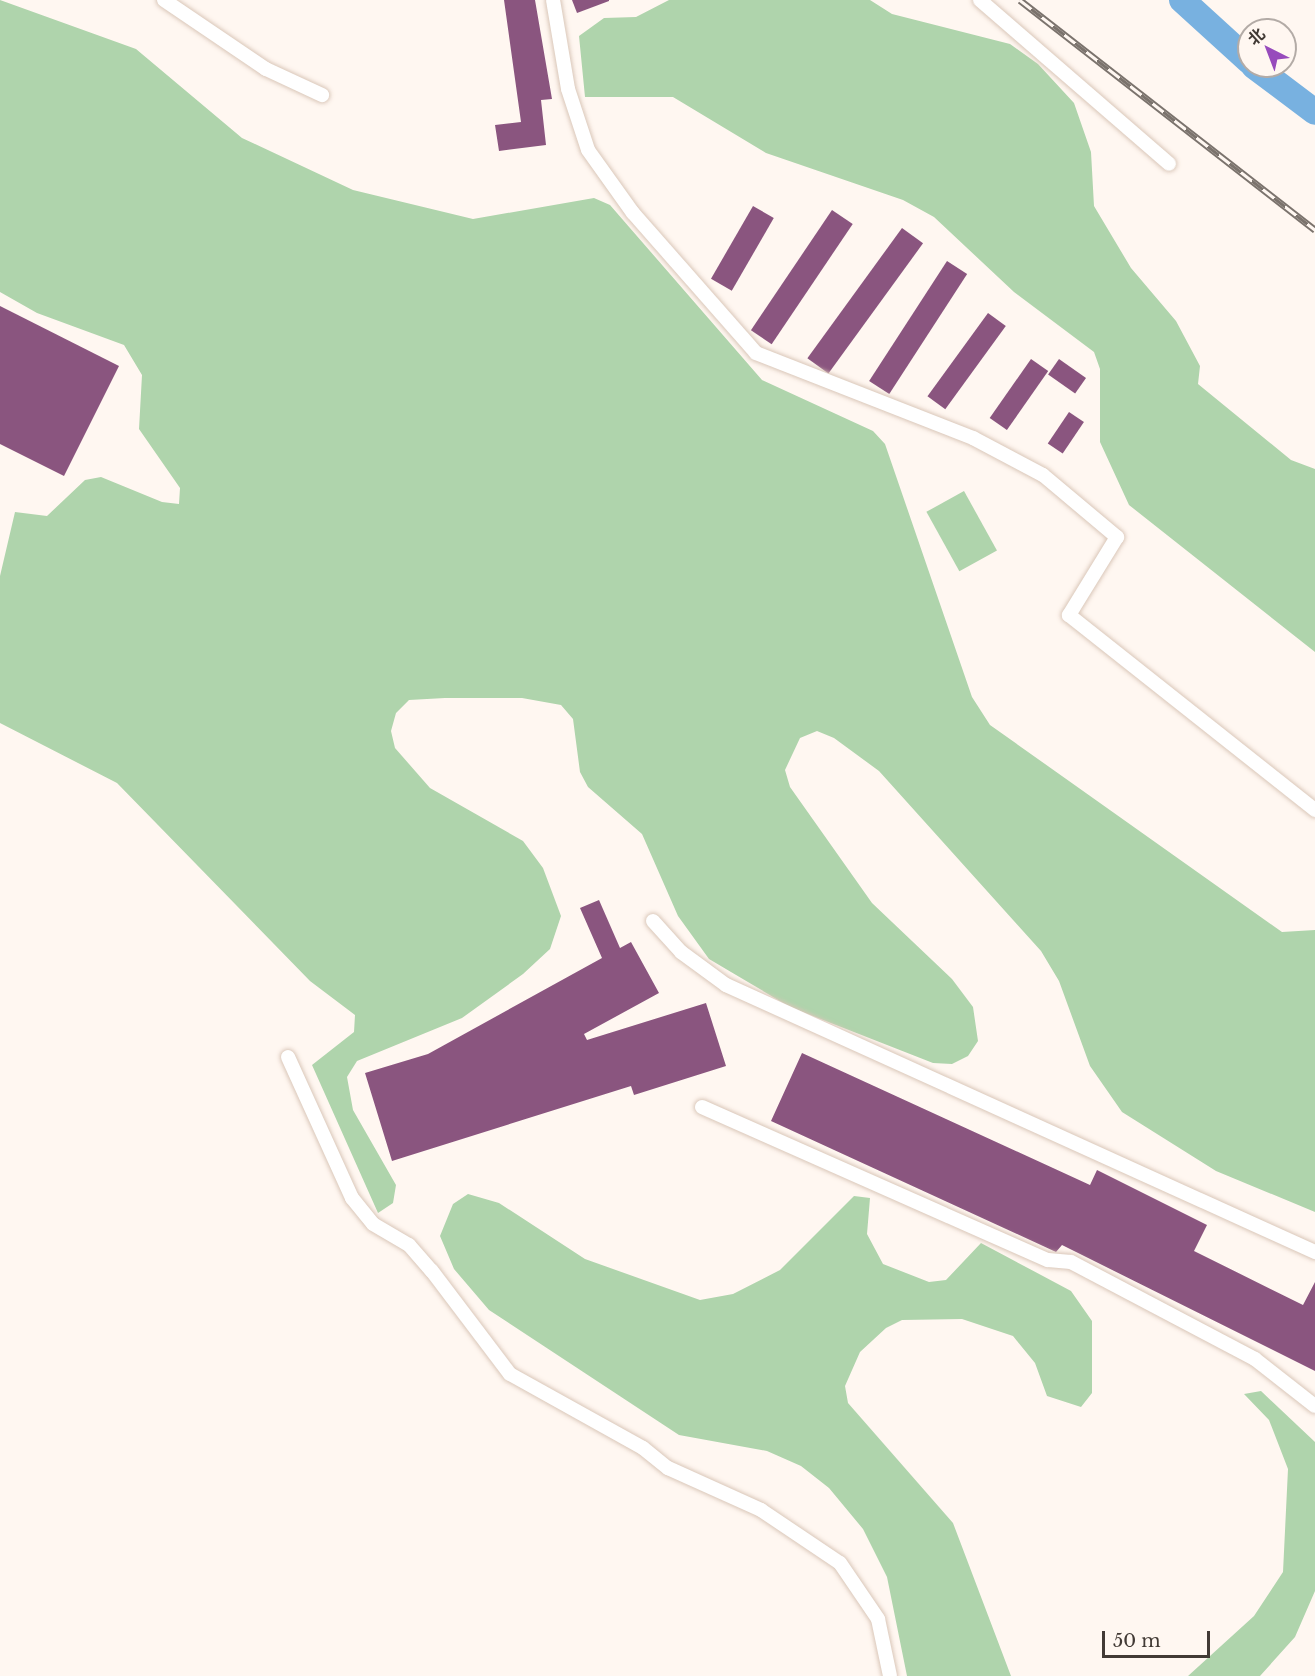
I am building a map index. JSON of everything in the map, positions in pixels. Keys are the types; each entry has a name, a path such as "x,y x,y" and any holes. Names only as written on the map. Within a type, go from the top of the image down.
{"street":[{"path":"164,0 266,69 322,95"},
{"path":"553,0 568,89 588,150 633,213 756,353 973,438 1043,475 1117,537 1069,615 1315,810"},
{"path":"980,0 1168,164"},
{"path":"654,921 681,952 726,985 1315,1252"},
{"path":"288,1057 352,1198 373,1224 417,1253 469,1313 510,1374 643,1448 668,1468 761,1510 840,1563 878,1619 890,1676"},
{"path":"702,1107 1048,1260 1071,1262 1255,1359 1315,1406"}],"green space":[{"path":"0,0 136,49 242,138 353,190 473,219 594,198 610,205 762,380 873,431 885,444 972,697 990,725 1282,932 1315,930 1315,1212 1216,1171 1122,1112 1090,1066 1059,981 1041,951 879,771 834,738 817,731 800,738 785,770 790,787 872,903 952,979 973,1007 978,1041 968,1056 952,1064 933,1063 790,1007 709,959 678,916 642,834 588,787 580,772 573,719 561,705 522,698 445,698 409,700 396,713 391,731 395,748 430,788 523,841 543,868 561,916 550,949 523,974 462,1018 357,1061 347,1077 353,1110 396,1185 393,1203 378,1213 312,1065 354,1032 355,1015 310,981 117,783 0,723 0,576 15,512 47,516 85,480 101,477 162,502 179,504 180,488 139,429 142,375 124,345 37,313 0,292"},
{"path":"669,0 870,0 892,14 1010,44 1038,64 1074,103 1091,152 1094,206 1131,268 1176,321 1200,366 1198,384 1291,460 1315,469 1315,652 1129,505 1100,442 1100,369 1094,352 1014,292 934,217 903,200 766,153 673,97 585,97 579,36 604,18 636,17"},
{"path":"964,491 997,550 959,571 926,512"},
{"path":"468,1194 499,1203 585,1259 700,1300 733,1294 780,1270 854,1196 870,1198 867,1234 883,1264 929,1282 946,1280 981,1243 1071,1291 1092,1321 1092,1393 1081,1407 1047,1396 1035,1363 1013,1336 962,1319 902,1320 886,1328 860,1352 845,1386 848,1403 953,1523 1011,1676 907,1676 887,1577 863,1529 829,1488 801,1466 767,1451 679,1435 489,1310 454,1269 440,1236 453,1204"},
{"path":"1261,1391 1315,1442 1315,1591 1295,1637 1260,1676 1188,1676 1254,1616 1283,1572 1288,1469 1269,1420 1244,1394"}],"building":[{"path":"504,0 535,0 552,99 541,100 546,145 499,151 495,125 521,122"},
{"path":"572,0 609,0 609,1 577,13"},
{"path":"753,206 774,218 732,291 711,279"},
{"path":"832,210 853,224 772,344 751,330"},
{"path":"902,228 923,243 828,374 807,358"},
{"path":"947,261 967,274 889,394 869,381"},
{"path":"0,306 119,366 64,476 0,444"},
{"path":"988,313 1006,326 945,409 927,396"},
{"path":"1031,359 1048,371 1007,430 990,418"},
{"path":"1059,359 1086,378 1075,393 1048,375"},
{"path":"1069,412 1084,422 1063,454 1048,444"},
{"path":"599,900 620,948 631,942 659,993 584,1034 587,1040 706,1003 726,1066 634,1095 631,1086 392,1161 365,1073 428,1054 602,958 580,908"},
{"path":"802,1053 1090,1185 1097,1170 1207,1225 1194,1251 1303,1305 1315,1282 1315,1371 1062,1245 1056,1252 771,1121"}],"waterway":[{"path":"1182,0 1237,50"},
{"path":"1270,78 1315,112"}],"railway":[{"path":"1020,0 1315,230"}]}
